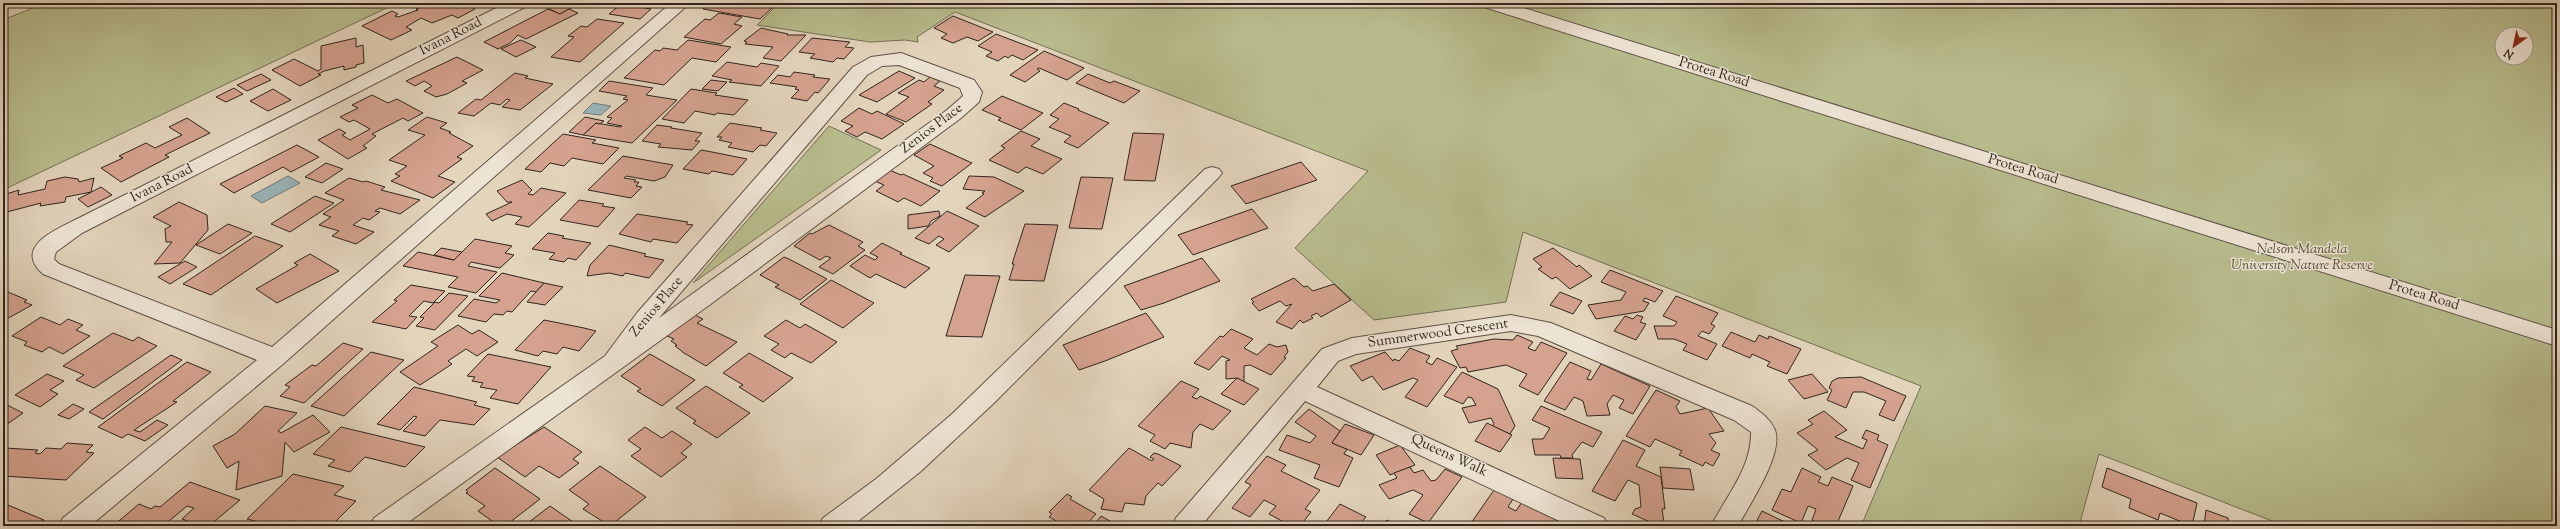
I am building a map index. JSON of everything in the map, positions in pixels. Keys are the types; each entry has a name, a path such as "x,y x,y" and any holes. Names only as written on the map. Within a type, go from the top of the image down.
{"street":[{"name":"Ivana Road","path":"275,358 51,269 43,262 42,253 50,244 66,233 519,3"},
{"path":"72,526 275,358 681,3"},
{"name":"Protea Road","path":"1490,3 2557,338"},
{"name":"Zenios Place","path":"383,526 615,359 700,300 954,114 972,98 973,92 967,84 901,60 878,61 860,71 650,313 615,359"},
{"path":"832,526 865,504 907,469 972,410 1212,174"},
{"name":"Summerwood Crescent","path":"1185,526 1330,356 1352,346 1511,323 1543,329 1743,412 1757,422 1763,432 1764,444 1758,461 1724,526"},
{"name":"Queens Walk","path":"1301,390 1326,400 1595,526"}],"green space":[{"path":"45,3 397,3 3,190 3,20"},
{"name":"Nelson Mandela University Nature Reserve","path":"779,3 2557,3 2557,526 2285,526 2099,454 2079,526 1861,526 1921,386 1523,232 1506,302 1374,320 1295,248 1368,171 955,12 917,37 918,42 905,40 870,42 757,25"},
{"path":"829,126 881,150 693,283"}],"water":[{"path":"593,103 611,106 601,115 583,113"},
{"path":"288,176 300,183 262,203 251,196"}],"building":[{"path":"410,3 462,3 475,9 458,18 452,15 432,23 421,18 406,27 412,30 391,40 362,26 392,11 398,14 395,16 398,17 418,10 416,9 419,8"},
{"path":"553,3 578,4 560,14 545,7"},
{"path":"710,3 752,3 772,8 760,19 703,9"},
{"path":"621,4 651,9 640,19 609,14"},
{"path":"548,9 560,14 569,9 578,13 526,39 518,35 510,43 498,49 484,42"},
{"path":"719,13 742,17 734,24 742,26 721,44 684,37 705,19 710,20"},
{"path":"953,16 993,32 978,41 967,37 953,43 941,38 947,34 934,28"},
{"path":"597,19 624,23 580,62 551,57 574,37 568,36 581,26 587,27"},
{"path":"761,28 788,34 787,35 806,35 781,61 763,58 773,47 745,44 747,42 744,41"},
{"path":"996,34 1038,50 1023,60 1012,55 1008,58 1005,56 998,61 986,56 992,52 978,46"},
{"path":"356,38 356,47 363,45 364,63 356,65 356,67 344,70 344,66 324,71 318,74 321,75 300,86 272,70 294,59 318,71 321,69 321,46"},
{"path":"812,38 850,42 845,47 854,48 844,59 837,58 833,62 810,58 815,54 799,52"},
{"path":"521,40 536,47 516,57 501,49"},
{"path":"688,40 731,47 716,62 692,58 664,85 624,78 655,50 660,51 663,48 677,50"},
{"path":"1044,51 1084,68 1067,80 1039,68 1037,69 1040,71 1025,82 1010,75"},
{"path":"457,57 483,70 462,81 467,83 447,94 436,97 424,91 432,86 424,81 415,86 406,81"},
{"path":"727,62 757,67 761,63 779,66 761,86 729,82 732,80 712,76"},
{"path":"899,71 915,78 877,102 859,95"},
{"path":"794,72 815,75 813,77 830,79 818,93 815,92 807,101 791,98 799,90 795,89 797,87 770,83 778,75 790,77"},
{"path":"515,73 528,76 525,78 553,84 520,110 502,107 510,100 507,99 500,105 491,103 474,116 458,113 476,99 481,100"},
{"path":"261,74 271,80 247,91 237,85"},
{"path":"1088,74 1110,83 1114,81 1140,91 1124,103 1076,83"},
{"path":"930,77 940,81 934,86 944,90 928,102 932,104 906,122 886,114 909,97 898,93 919,80 924,82"},
{"path":"711,80 727,82 718,91 702,89"},
{"path":"609,81 653,88 646,95 677,100 632,143 583,135 596,123 620,127 622,126 607,123 612,118 607,117 628,100 623,99 627,96 599,91"},
{"path":"234,88 243,94 226,102 216,97"},
{"path":"273,89 291,100 268,111 250,101"},
{"path":"691,89 717,93 715,95 748,100 734,115 717,113 715,115 695,111 684,123 662,119"},
{"path":"372,95 388,103 397,99 423,113 408,121 403,118 372,134 376,136 363,146 367,148 348,159 318,140 339,129 346,133 342,135 350,140 370,129 354,120 349,122 340,117 358,108 352,105"},
{"path":"1002,96 1043,113 1021,130 998,120 1001,118 982,110"},
{"path":"1064,103 1109,123 1078,148 1064,142 1071,136 1049,127 1059,119 1050,115"},
{"path":"859,108 872,114 877,111 904,124 882,139 865,132 857,137 845,131 853,126 841,121"},
{"path":"427,117 447,123 440,128 451,132 449,133 473,146 457,157 462,159 438,176 455,182 433,198 391,181 400,176 395,174 407,166 389,160 425,135 408,130"},
{"path":"585,117 604,121 600,124 596,123 583,135 569,132"},
{"path":"187,118 210,133 165,155 169,157 121,182 101,168 123,158 119,156 146,143 155,148 182,135 169,127"},
{"path":"730,123 762,128 760,130 777,133 766,146 760,145 753,152 728,147 732,143 719,140 722,137 717,137"},
{"path":"657,125 702,133 695,141 700,141 692,150 658,147 661,144 642,141"},
{"path":"1021,131 1040,139 1031,146 1062,159 1043,174 1026,167 1018,173 989,160 1005,148 1001,146"},
{"path":"1133,133 1164,134 1155,181 1124,180"},
{"path":"563,134 596,140 592,143 619,148 603,164 572,158 564,166 550,163 541,172 525,169"},
{"path":"930,144 972,163 942,186 930,181 933,178 923,173 934,166 914,155"},
{"path":"297,145 319,157 291,172 283,167 234,193 220,184"},
{"path":"701,150 747,159 733,175 712,171 709,174 683,169"},
{"path":"623,156 673,165 665,177 654,181 626,176 624,178 636,180 634,182 639,182 636,186 642,187 631,198 588,190"},
{"path":"1301,162 1317,180 1246,204 1231,186"},
{"path":"326,163 343,169 322,183 305,177"},
{"path":"885,168 901,175 903,174 940,191 921,206 904,198 898,202 876,191 884,185 870,179"},
{"path":"969,176 994,177 1024,191 985,217 966,208 984,194 982,193 985,191 963,189"},
{"path":"65,177 78,179 79,182 94,178 91,192 66,197 65,202 40,206 41,203 3,213 3,195 19,190 18,195 45,189 47,181"},
{"path":"1081,177 1113,178 1102,229 1069,228"},
{"path":"349,178 363,182 366,181 385,187 381,190 420,200 400,214 380,208 375,211 380,212 369,220 363,218 353,225 374,232 356,244 332,236 339,231 319,225 331,217 323,214 344,200 325,193"},
{"path":"522,180 532,190 528,194 533,195 541,188 566,193 529,227 515,224 522,217 507,214 492,221 486,214 512,202 507,202 497,191"},
{"path":"101,187 112,195 88,207 78,199"},
{"path":"315,196 334,203 290,232 271,224"},
{"path":"579,200 604,204 602,206 615,208 598,227 560,220"},
{"path":"179,202 207,215 208,230 180,263 154,264 172,242 166,242 165,229 171,226 153,217"},
{"path":"1252,209 1268,228 1193,255 1178,235"},
{"path":"939,211 940,216 931,221 928,226 908,229 908,215"},
{"path":"947,211 979,226 949,252 936,245 944,239 939,236 929,244 915,238"},
{"path":"637,214 688,222 686,224 693,225 677,243 653,239 651,242 619,234"},
{"path":"228,224 252,233 220,254 196,245"},
{"path":"1025,224 1058,225 1044,281 1009,280 1014,264 1012,264"},
{"path":"829,225 863,242 858,246 865,250 833,274 819,267 831,258 826,256 820,260 794,246 810,233 812,234"},
{"path":"548,233 564,236 562,238 591,243 576,260 568,258 564,262 549,259 555,253 532,249"},
{"path":"255,236 283,246 211,295 183,284"},
{"path":"475,239 512,246 505,253 514,255 500,268 471,262 468,266 497,272 476,293 448,287 458,277 403,266 418,252 454,260"},
{"path":"882,243 902,253 900,254 930,268 905,288 876,274 870,278 850,266 865,255 875,260 878,257 870,253"},
{"path":"609,245 646,254 644,256 664,260 649,278 625,273 623,276 609,273 587,276 590,265"},
{"path":"441,248 462,252 454,260 434,255"},
{"path":"1553,248 1577,267 1579,265 1592,276 1570,289 1556,277 1552,279 1538,269 1542,267 1533,259"},
{"path":"310,254 339,271 277,303 256,289 298,265 294,263"},
{"path":"784,257 827,279 800,300 775,287 779,285 760,275"},
{"path":"1202,258 1220,281 1164,303 1141,310 1124,286"},
{"path":"185,261 197,267 170,284 158,277"},
{"path":"1610,270 1663,291 1655,302 1645,298 1643,301 1649,303 1644,311 1596,319 1588,305 1621,300 1626,292 1601,282"},
{"path":"502,273 544,283 536,292 531,291 512,312 507,311 503,315 494,314 486,322 458,316 474,299 496,303 500,300 479,296"},
{"path":"965,275 1000,276 982,337 946,336"},
{"path":"1294,278 1304,287 1307,286 1313,291 1334,284 1351,300 1321,317 1317,313 1311,316 1313,318 1303,323 1300,320 1292,329 1276,322 1292,304 1286,306 1280,301 1259,311 1252,303 1254,302 1251,299"},
{"path":"831,280 874,303 843,328 800,304"},
{"path":"544,283 563,287 545,305 527,302"},
{"path":"411,285 445,291 433,303 424,301 409,316 417,317 406,329 372,322 397,301 394,300"},
{"path":"3,290 27,300 24,302 32,305 3,321"},
{"path":"1560,292 1582,301 1573,314 1550,305"},
{"path":"449,293 468,296 435,330 416,326 424,318 420,317 435,302 439,303"},
{"path":"1676,296 1718,313 1711,324 1715,326 1709,334 1702,331 1698,336 1717,344 1707,360 1683,350 1687,344 1674,339 1658,339 1654,326 1674,326 1677,322 1663,316"},
{"path":"1146,313 1164,337 1105,361 1079,370 1063,345"},
{"path":"693,314 703,319 697,323 737,342 706,366 684,353 671,341 674,339 665,335"},
{"path":"1637,315 1643,317 1640,322 1646,324 1636,340 1614,331 1625,316 1633,319"},
{"path":"41,317 60,325 68,319 83,325 76,330 90,336 63,354 49,347 42,352 24,345 27,342 12,336"},
{"path":"544,320 596,331 579,351 563,347 557,354 543,351 538,356 515,350"},
{"path":"786,320 800,328 805,324 837,342 811,363 791,353 785,358 771,350 779,344 764,336"},
{"path":"458,325 472,334 479,330 498,342 477,356 466,349 448,361 452,364 420,385 400,372 438,346 431,342"},
{"path":"1231,329 1253,339 1244,348 1257,355 1269,344 1277,347 1286,345 1288,352 1284,357 1286,358 1271,375 1250,365 1244,366 1244,382 1237,378 1226,379 1226,361 1230,360 1222,356 1209,370 1194,363 1220,336 1223,337"},
{"path":"1731,332 1755,342 1759,335 1768,339 1769,336 1801,349 1787,374 1767,366 1770,362 1752,354 1750,358 1722,346"},
{"path":"113,333 133,341 138,337 157,346 94,388 76,380 84,375 63,366"},
{"path":"1517,335 1533,342 1528,348 1535,351 1541,342 1567,353 1538,395 1519,386 1527,374 1506,365 1468,372 1466,367 1460,368 1451,351 1458,349 1456,346 1494,339 1513,340"},
{"path":"343,343 363,349 304,403 280,396 290,387 285,385 312,365 316,366"},
{"path":"1410,348 1430,356 1426,362 1432,365 1437,358 1457,367 1427,407 1405,397 1418,380 1413,378 1383,390 1372,376 1362,381 1350,366 1385,352 1393,361 1394,359 1399,361"},
{"path":"371,352 404,360 344,416 311,406"},
{"path":"749,353 793,378 763,402 739,387 743,385 723,373"},
{"path":"488,354 551,367 518,404 490,398 497,390 480,387 483,383 472,381 475,377 467,376"},
{"path":"650,354 695,380 662,406 637,391 641,389 621,376"},
{"path":"171,355 182,360 103,419 89,412"},
{"path":"187,362 211,372 173,401 177,402 134,430 140,432 157,420 168,425 145,441 128,434 122,438 98,427"},
{"path":"1570,362 1591,371 1587,379 1591,380 1601,364 1650,386 1633,414 1619,408 1624,400 1613,395 1607,404 1610,415 1587,416 1583,401 1574,397 1565,410 1544,401"},
{"path":"1462,372 1498,389 1515,426 1510,434 1492,426 1494,424 1491,418 1469,423 1462,408 1476,405 1472,398 1468,397 1463,404 1444,396"},
{"path":"47,374 64,381 50,390 58,394 40,407 15,395"},
{"path":"1812,374 1828,392 1804,399 1788,380"},
{"path":"1861,377 1906,396 1894,421 1879,415 1886,401 1864,392 1853,392 1846,408 1827,400 1832,390 1829,388 1832,381 1838,378"},
{"path":"1237,378 1259,389 1244,405 1221,394"},
{"path":"1181,381 1199,389 1192,397 1197,399 1200,396 1231,411 1213,430 1200,424 1193,432 1191,448 1170,443 1165,449 1150,441 1155,435 1138,426"},
{"path":"706,386 750,413 717,438 693,423 696,421 676,408"},
{"path":"414,387 477,402 474,405 490,409 474,425 440,420 425,436 403,431 417,417 414,416 400,430 377,424"},
{"path":"1656,390 1680,401 1676,407 1680,414 1708,408 1724,431 1709,434 1716,443 1711,450 1720,454 1713,466 1705,462 1703,466 1679,455 1682,451 1655,439 1650,447 1626,436"},
{"path":"3,403 23,413 3,427"},
{"path":"73,404 84,409 69,419 58,415"},
{"path":"265,406 297,413 278,431 281,433 313,415 330,432 294,452 285,442 282,476 236,490 239,461 227,468 213,446 235,434"},
{"path":"1541,406 1602,432 1593,447 1582,442 1572,455 1573,458 1561,458 1560,455 1535,455 1532,439 1543,439 1550,428 1532,420"},
{"path":"1309,409 1340,431 1332,443 1347,449 1344,454 1353,458 1339,487 1314,478 1320,465 1279,450 1287,435 1310,443 1316,436 1295,422"},
{"path":"1824,411 1847,430 1835,437 1863,449 1867,440 1862,438 1866,430 1879,435 1877,440 1888,445 1870,488 1851,480 1859,463 1847,458 1826,470 1808,455 1818,450 1797,433 1813,424 1808,420"},
{"path":"1487,423 1512,435 1500,452 1475,441"},
{"path":"1345,424 1374,435 1361,455 1332,443"},
{"path":"341,427 425,447 405,467 365,457 350,472 328,466 335,460 313,454"},
{"path":"544,427 582,452 573,459 579,463 559,478 539,466 525,477 497,457"},
{"path":"645,427 662,438 672,431 692,444 681,453 687,457 661,477 631,456 641,449 628,440"},
{"path":"1623,440 1645,450 1636,466 1661,477 1665,509 1662,509 1664,522 1659,526 1632,514 1635,509 1641,507 1639,485 1628,480 1615,501 1592,491"},
{"path":"67,443 93,445 86,452 94,453 66,480 3,476 3,451 5,448 38,450 35,453 40,454 46,448 61,449"},
{"path":"1400,445 1415,465 1390,475 1376,455"},
{"path":"1129,448 1152,461 1154,459 1150,457 1154,453 1181,466 1162,486 1158,483 1146,496 1144,505 1125,503 1122,512 1101,509 1104,499 1089,490"},
{"path":"1267,456 1286,465 1281,471 1320,490 1305,509 1311,512 1300,526 1291,526 1269,514 1276,506 1264,500 1250,517 1232,508 1251,485 1245,482"},
{"path":"1553,458 1580,459 1583,479 1556,478"},
{"path":"600,466 646,497 610,526 583,509 589,504 569,490"},
{"path":"1410,467 1414,473 1423,470 1431,481 1436,480 1445,469 1462,477 1428,523 1409,514 1423,495 1413,490 1389,499 1379,485 1397,478 1394,473"},
{"path":"1660,467 1690,469 1694,490 1663,488"},
{"path":"495,468 540,499 505,526 499,526 478,511 485,506 466,493 468,492 466,490"},
{"path":"1802,468 1821,477 1818,482 1828,486 1832,477 1853,486 1836,526 1826,526 1812,520 1816,509 1808,506 1801,523 1772,510 1782,489 1791,492"},
{"path":"2107,468 2197,503 2192,526 2160,513 2158,520 2129,508 2131,499 2102,487"},
{"path":"293,474 344,486 334,495 356,501 331,526 312,526 292,521 286,526 274,526 247,519"},
{"path":"190,482 240,500 209,526 201,526 182,519 194,508 187,506 163,526 113,526 139,504 151,509 155,506 160,507"},
{"path":"1494,490 1513,499 1508,507 1516,511 1524,499 1576,526 1469,526"},
{"path":"1067,494 1072,497 1070,499 1096,514 1085,526 1060,526 1062,524 1049,517 1052,514 1049,512"},
{"path":"3,503 44,520 36,526 3,526"},
{"path":"1340,504 1366,517 1360,524 1363,526 1323,526"},
{"path":"550,506 579,526 524,526"},
{"path":"2206,510 2228,518 2228,523 2236,526 2204,526"},
{"path":"1762,511 1789,524 1788,526 1754,526"},
{"path":"1101,516 1119,526 1093,526"},
{"path":"1387,520 1398,526 1383,526"}]}
